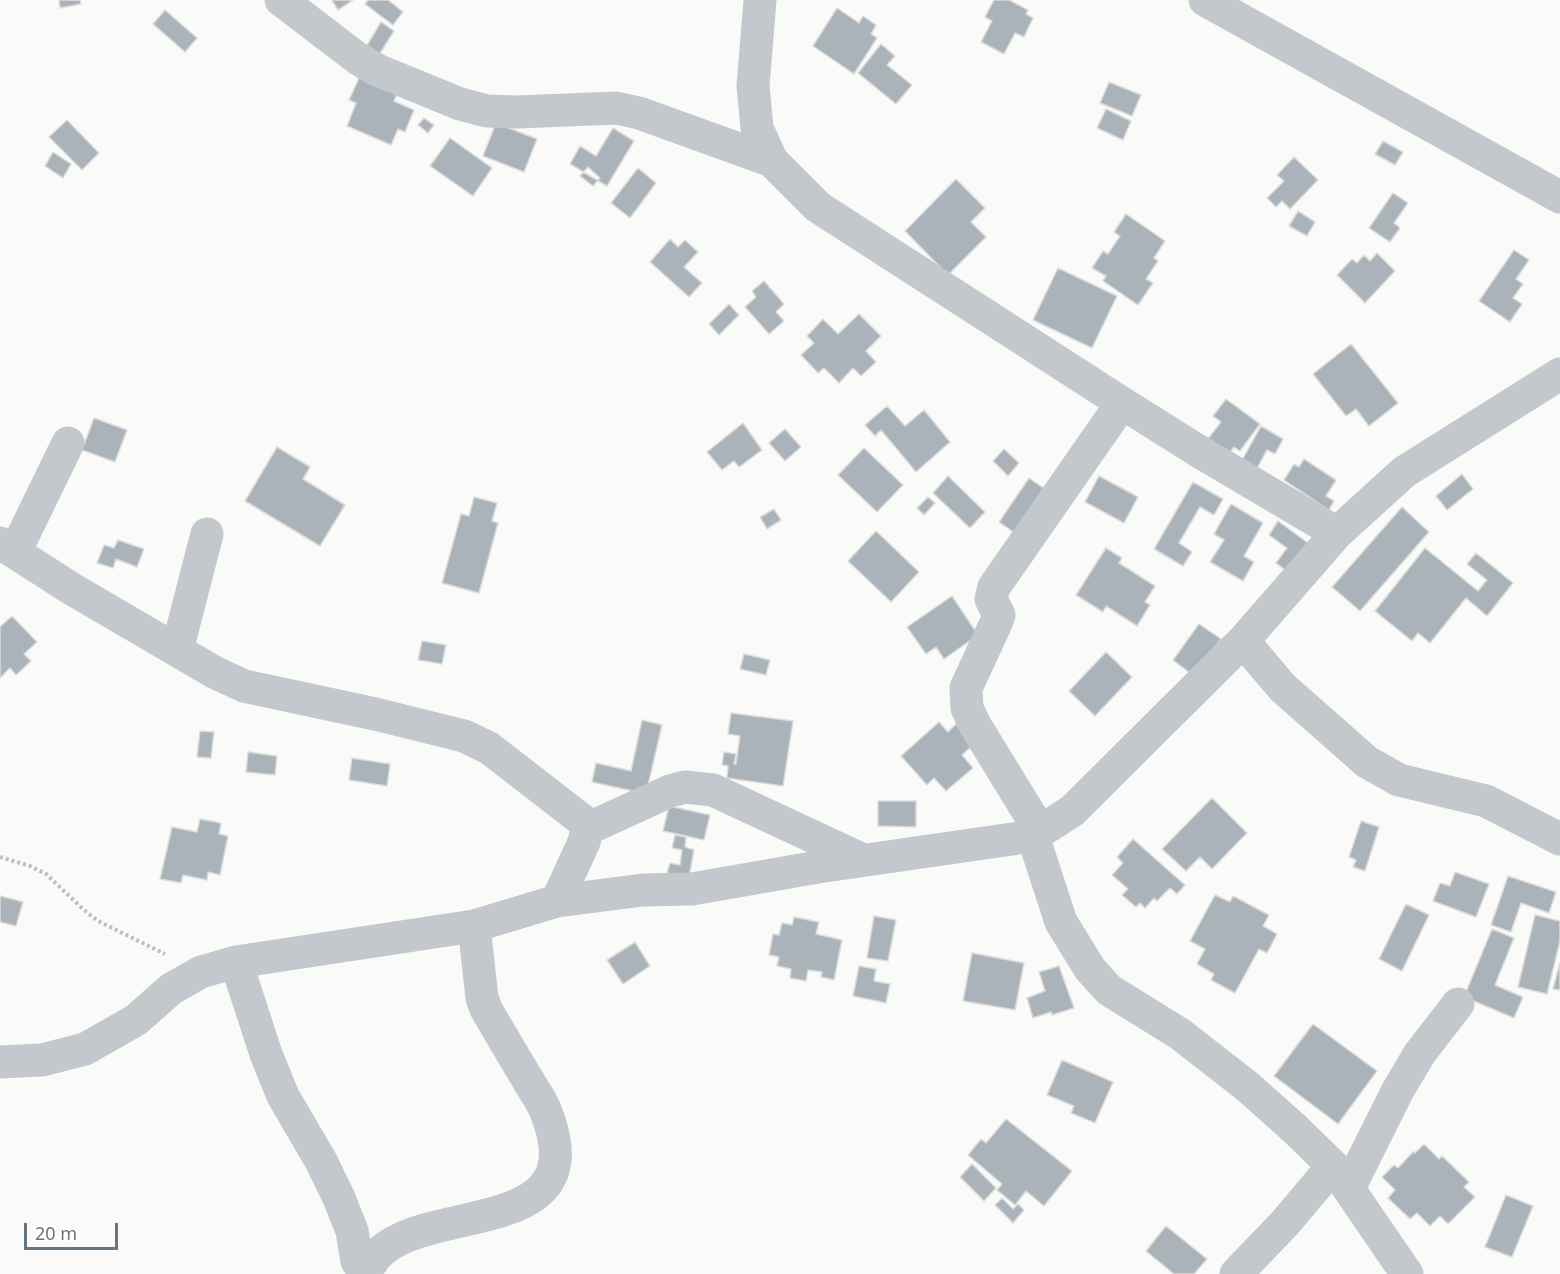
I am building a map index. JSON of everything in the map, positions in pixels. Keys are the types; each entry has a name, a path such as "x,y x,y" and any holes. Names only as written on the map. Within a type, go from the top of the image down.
{"street":[{"path":"281,0 357,58 377,70 460,104 487,111 517,112 616,108 639,113 772,161"},
{"path":"760,0 753,86 757,128 772,161 818,207 1122,403 1337,533"},
{"path":"1204,0 1560,196"},
{"path":"0,1062 42,1060 85,1049 136,1020 171,989 201,972 236,963 474,926 557,902 643,890 692,888 1037,833 1072,811 1243,641 1337,533 1404,472 1560,374"},
{"path":"1122,403 994,586 991,599 999,615 966,688 967,708 1037,833 1061,922 1090,969 1109,990 1180,1034 1248,1087 1341,1177 1407,1274"},
{"path":"68,443 8,548 214,672 244,686 464,736 489,748 582,820 587,829 584,842 557,902"},
{"path":"177,650 207,534"},
{"path":"1243,641 1283,688 1367,762 1399,780 1486,801 1560,839"},
{"path":"587,829 670,791 685,787 713,790 863,860"},
{"path":"365,1274 375,1255 408,1236 520,1204 543,1190 554,1170 554,1140 546,1111 486,1009 482,998 474,926"},
{"path":"236,963 266,1054 283,1096 321,1161 339,1198 352,1231 357,1260 365,1274"},
{"path":"1236,1274 1285,1223 1341,1177 1420,1053 1458,1004"}],"path":[{"path":"0,857 30,866 46,874 98,921 201,972"}],"building":[{"path":"59,0 80,0 81,4 60,8"},
{"path":"332,0 353,0 338,10"},
{"path":"368,0 388,0 403,12 393,25 365,4"},
{"path":"994,0 1009,0 1028,10 1026,14 1033,18 1024,37 1015,33 1004,54 981,42 992,21 985,17"},
{"path":"837,8 859,23 863,16 876,25 871,34 877,38 854,74 813,46"},
{"path":"165,10 197,38 185,52 153,24"},
{"path":"381,22 394,31 379,55 366,47"},
{"path":"881,44 895,56 887,65 912,85 896,104 858,73"},
{"path":"360,76 398,92 394,101 414,110 405,132 398,129 391,145 347,126 356,103 349,100"},
{"path":"1109,82 1141,95 1132,116 1100,103"},
{"path":"1106,109 1131,121 1123,140 1097,128"},
{"path":"424,118 434,125 428,133 418,125"},
{"path":"67,120 99,153 82,170 49,137"},
{"path":"496,123 537,139 524,172 483,156"},
{"path":"613,128 634,141 607,186 570,164 580,146 596,156"},
{"path":"450,138 492,168 473,196 430,166"},
{"path":"1383,141 1403,152 1395,165 1375,154"},
{"path":"53,152 71,164 63,178 45,166"},
{"path":"1294,157 1318,180 1290,209 1282,201 1276,207 1267,198 1284,181 1277,175"},
{"path":"588,167 600,178 593,186 580,176"},
{"path":"638,168 656,183 630,218 611,203"},
{"path":"956,179 985,208 971,222 986,237 948,275 905,231"},
{"path":"1393,193 1408,203 1394,223 1400,228 1390,242 1369,228"},
{"path":"1298,211 1315,222 1307,236 1289,226"},
{"path":"1126,214 1165,241 1154,258 1158,261 1146,279 1153,283 1138,305 1103,281 1106,276 1092,268 1103,251 1108,254 1120,236 1114,232"},
{"path":"670,239 678,247 685,240 698,252 684,267 702,283 689,297 650,262"},
{"path":"1514,250 1529,260 1516,279 1523,284 1513,298 1522,304 1510,322 1479,301"},
{"path":"1377,253 1395,271 1365,303 1337,275 1352,259 1357,263 1364,255 1370,261"},
{"path":"1058,268 1117,296 1092,348 1033,320"},
{"path":"764,281 784,304 776,312 784,321 769,334 745,307 756,297 752,291"},
{"path":"729,304 739,315 719,335 709,324"},
{"path":"859,314 881,336 866,351 876,362 861,376 853,368 839,383 824,368 818,373 801,355 814,343 807,336 823,319 838,334"},
{"path":"1351,344 1398,403 1369,426 1356,409 1346,416 1313,374"},
{"path":"1226,399 1260,424 1240,451 1234,447 1228,455 1207,440 1221,422 1213,416"},
{"path":"887,406 905,426 924,410 950,442 916,472 881,430 875,436 865,425"},
{"path":"94,418 127,430 115,462 82,450"},
{"path":"743,423 762,450 739,467 734,461 722,470 707,452"},
{"path":"1261,426 1283,439 1275,454 1267,450 1256,470 1241,462"},
{"path":"785,429 801,447 785,461 769,443"},
{"path":"277,447 310,467 303,479 345,505 320,546 245,501"},
{"path":"864,448 903,485 877,512 838,475"},
{"path":"1004,449 1019,463 1008,476 993,461"},
{"path":"1304,459 1336,480 1326,496 1334,501 1329,510 1284,480 1294,464 1299,467"},
{"path":"1462,474 1473,489 1447,510 1436,496"},
{"path":"948,476 985,512 970,528 933,493"},
{"path":"1099,476 1138,497 1124,523 1085,502"},
{"path":"1029,478 1049,492 1019,536 999,522"},
{"path":"1193,482 1223,499 1214,515 1200,507 1179,543 1192,552 1183,566 1154,549"},
{"path":"474,497 497,503 492,521 498,523 479,593 442,583 461,514 469,516"},
{"path":"928,497 935,503 924,515 917,508"},
{"path":"1231,504 1263,523 1244,556 1254,562 1243,581 1210,562 1224,540 1214,534"},
{"path":"1402,507 1429,532 1360,611 1332,587"},
{"path":"774,509 781,520 767,529 760,517"},
{"path":"1278,521 1312,546 1292,575 1276,563 1287,548 1269,535"},
{"path":"876,531 919,572 891,602 848,561"},
{"path":"118,540 144,549 137,567 116,559 113,568 97,563 104,545 114,548"},
{"path":"1106,548 1122,558 1119,563 1155,586 1145,602 1150,605 1137,626 1106,606 1103,612 1076,595"},
{"path":"1425,548 1478,591 1487,580 1467,564 1476,553 1513,583 1487,616 1466,598 1430,643 1418,633 1412,641 1375,611"},
{"path":"952,596 978,635 944,659 936,647 926,654 907,627"},
{"path":"12,616 37,642 24,654 31,661 16,675 10,668 0,678 0,627"},
{"path":"1199,624 1221,639 1194,676 1173,660"},
{"path":"422,641 446,645 442,664 418,660"},
{"path":"1106,652 1132,677 1095,716 1069,691"},
{"path":"744,654 770,660 766,675 740,669"},
{"path":"731,713 793,721 783,786 727,778 728,766 722,765 724,752 736,754 734,764 736,764 740,736 728,734"},
{"path":"642,720 662,725 646,794 592,782 596,763 631,771"},
{"path":"939,722 948,732 956,724 974,744 962,755 973,768 946,791 934,778 927,785 901,756"},
{"path":"200,731 214,732 211,758 197,757"},
{"path":"248,752 277,756 275,775 246,772"},
{"path":"352,758 390,764 387,786 349,780"},
{"path":"1212,798 1247,833 1212,869 1200,857 1186,871 1162,849"},
{"path":"878,801 916,801 916,827 878,826"},
{"path":"669,806 710,815 704,840 663,831"},
{"path":"200,819 221,823 219,834 228,836 220,875 208,872 207,880 183,875 181,883 160,879 172,827 197,832"},
{"path":"1361,821 1379,827 1365,871 1353,867 1356,860 1349,857"},
{"path":"675,835 686,837 685,847 694,850 689,877 667,873 670,863 680,865 682,850 672,848"},
{"path":"1133,839 1185,885 1177,894 1170,888 1157,901 1154,898 1145,908 1140,903 1136,907 1122,895 1128,889 1112,875 1123,863 1117,857"},
{"path":"1455,872 1489,884 1476,917 1433,901 1440,883 1450,886"},
{"path":"1508,876 1556,892 1549,913 1521,903 1511,932 1491,925"},
{"path":"1215,895 1230,902 1233,896 1269,915 1263,926 1277,934 1267,953 1259,949 1235,993 1211,980 1214,974 1197,964 1205,949 1190,941"},
{"path":"0,896 23,902 16,926 0,922"},
{"path":"1406,904 1429,915 1402,971 1379,959"},
{"path":"1535,915 1560,921 1560,941 1547,994 1518,987"},
{"path":"874,916 896,920 888,961 867,958"},
{"path":"794,917 819,922 816,934 842,940 834,980 821,977 822,972 808,970 806,981 790,978 791,969 777,966 779,957 769,955 773,934 779,935 782,923 792,925"},
{"path":"1492,929 1514,938 1495,985 1523,997 1514,1018 1464,997"},
{"path":"635,942 650,966 623,984 607,960"},
{"path":"972,953 1024,963 1015,1010 963,1001"},
{"path":"1560,963 1560,990 1553,989"},
{"path":"859,966 876,969 874,981 890,984 886,1003 853,996"},
{"path":"1059,966 1074,1008 1033,1018 1027,998 1045,991 1039,972"},
{"path":"1313,1024 1377,1071 1338,1124 1274,1076"},
{"path":"1062,1060 1113,1082 1095,1123 1071,1113 1074,1106 1047,1095"},
{"path":"1006,1119 1072,1171 1044,1206 1026,1191 1015,1205 997,1190 1002,1184 968,1155 981,1139 986,1143"},
{"path":"1424,1144 1439,1159 1442,1156 1469,1182 1464,1187 1475,1197 1448,1224 1440,1216 1430,1226 1417,1213 1410,1219 1388,1198 1395,1190 1382,1177 1394,1165 1398,1168"},
{"path":"972,1164 996,1188 984,1201 960,1177"},
{"path":"1506,1195 1533,1206 1512,1257 1485,1247"},
{"path":"1002,1198 1013,1209 1018,1204 1024,1210 1013,1223 995,1205"},
{"path":"1166,1226 1207,1259 1194,1274 1174,1274 1146,1251"}]}
